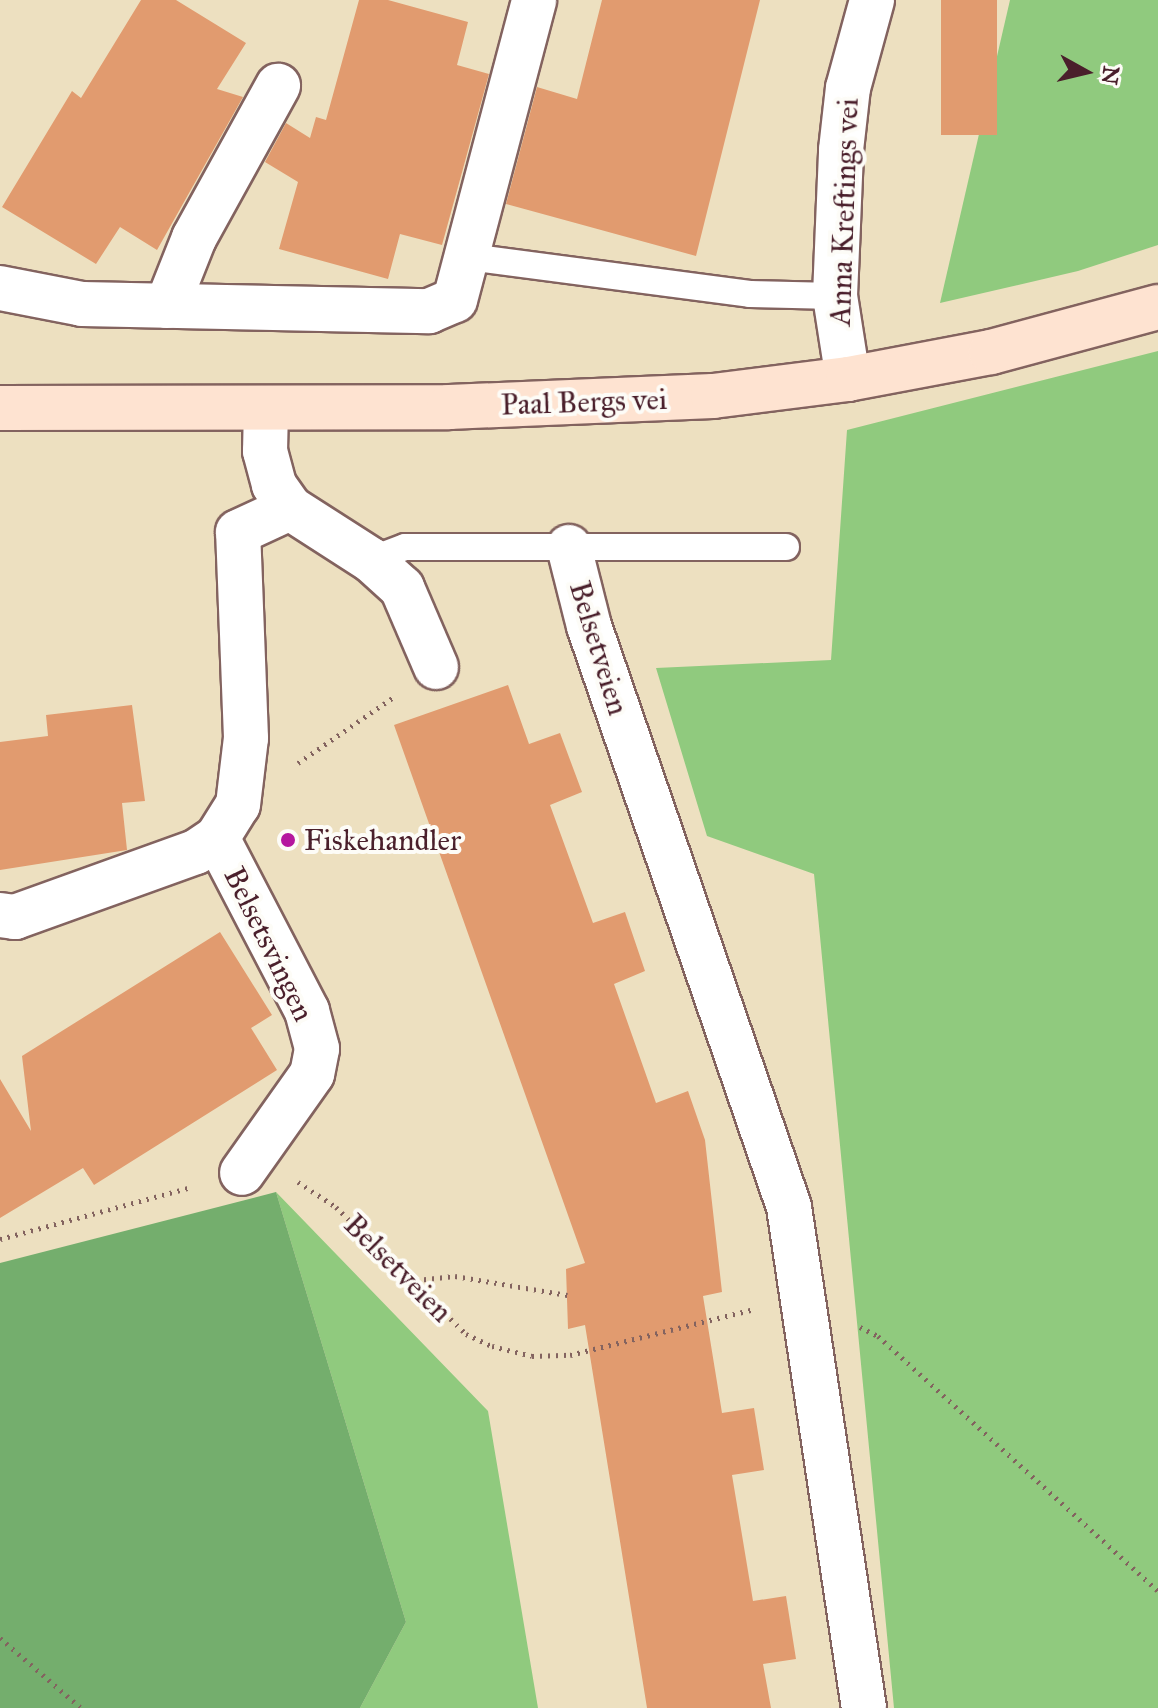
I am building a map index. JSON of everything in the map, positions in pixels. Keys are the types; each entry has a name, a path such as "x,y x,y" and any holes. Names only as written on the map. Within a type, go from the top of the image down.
{"street":[{"path":"0,288 82,304 429,311 455,300 469,257 534,0"},
{"name":"Anna Kreftings vei","path":"848,379 835,296 848,88 872,0"},
{"path":"167,306 194,238 278,86"},
{"name":"Paal Bergs vei","path":"0,408 601,403 848,379 991,352 1158,307"},
{"path":"266,408 265,451 274,485 290,508 371,560 402,588 436,667"},
{"path":"228,822 246,738 238,532 290,508"},
{"name":"Belsetveien","path":"569,547 594,641 789,1207 864,1708"},
{"name":"Belsetsvingen","path":"0,915 15,917 196,852 228,822 307,1011 317,1049 312,1074 242,1173"}],"lane":[{"path":"469,257 750,294 835,296"},
{"path":"371,560 405,547 786,547"}],"path":[{"path":"228,822 436,667"},
{"name":"Belsetveien","path":"0,1239 242,1173 274,1171 293,1179 336,1207 407,1281 466,1334 532,1356 570,1355 640,1340 802,1297"},
{"path":"407,1281 455,1276 567,1295"},
{"path":"802,1297 878,1336 1158,1591"},
{"path":"0,1638 81,1708"}],"green space":[{"path":"1010,0 1158,0 1158,245 1078,271 940,303"},
{"path":"1158,351 1158,1708 894,1708 814,874 707,836 656,668 831,660 847,430"},
{"path":"276,1192 488,1411 538,1708 360,1708 406,1622"},
{"path":"276,1192 406,1622 360,1708 0,1708 0,1263"}],"building":[{"path":"141,0 176,0 246,43 217,89 243,97 157,250 120,227 96,264 2,207 72,91 81,98"},
{"path":"359,0 388,0 468,22 457,65 489,74 442,245 400,234 388,279 279,249 298,182 265,162 286,123 310,138 316,117 326,120"},
{"path":"602,0 760,0 696,256 506,204 537,87 577,99"},
{"path":"941,0 997,0 997,135 941,135"},
{"path":"508,685 529,744 560,733 582,792 550,805 593,923 625,912 645,971 614,984 656,1103 688,1091 705,1140 722,1292 703,1296 722,1413 754,1408 764,1470 732,1475 753,1601 786,1596 796,1659 763,1664 771,1708 647,1708 585,1325 568,1329 566,1269 585,1263 394,725"},
{"path":"132,705 145,801 122,803 127,850 0,870 0,742 48,736 46,715"},
{"path":"220,932 272,1015 251,1028 277,1070 94,1185 83,1168 0,1218 0,1079 31,1131 22,1056"}],"place":[{"name":"Fiskehandler","path":"288,840"}]}
